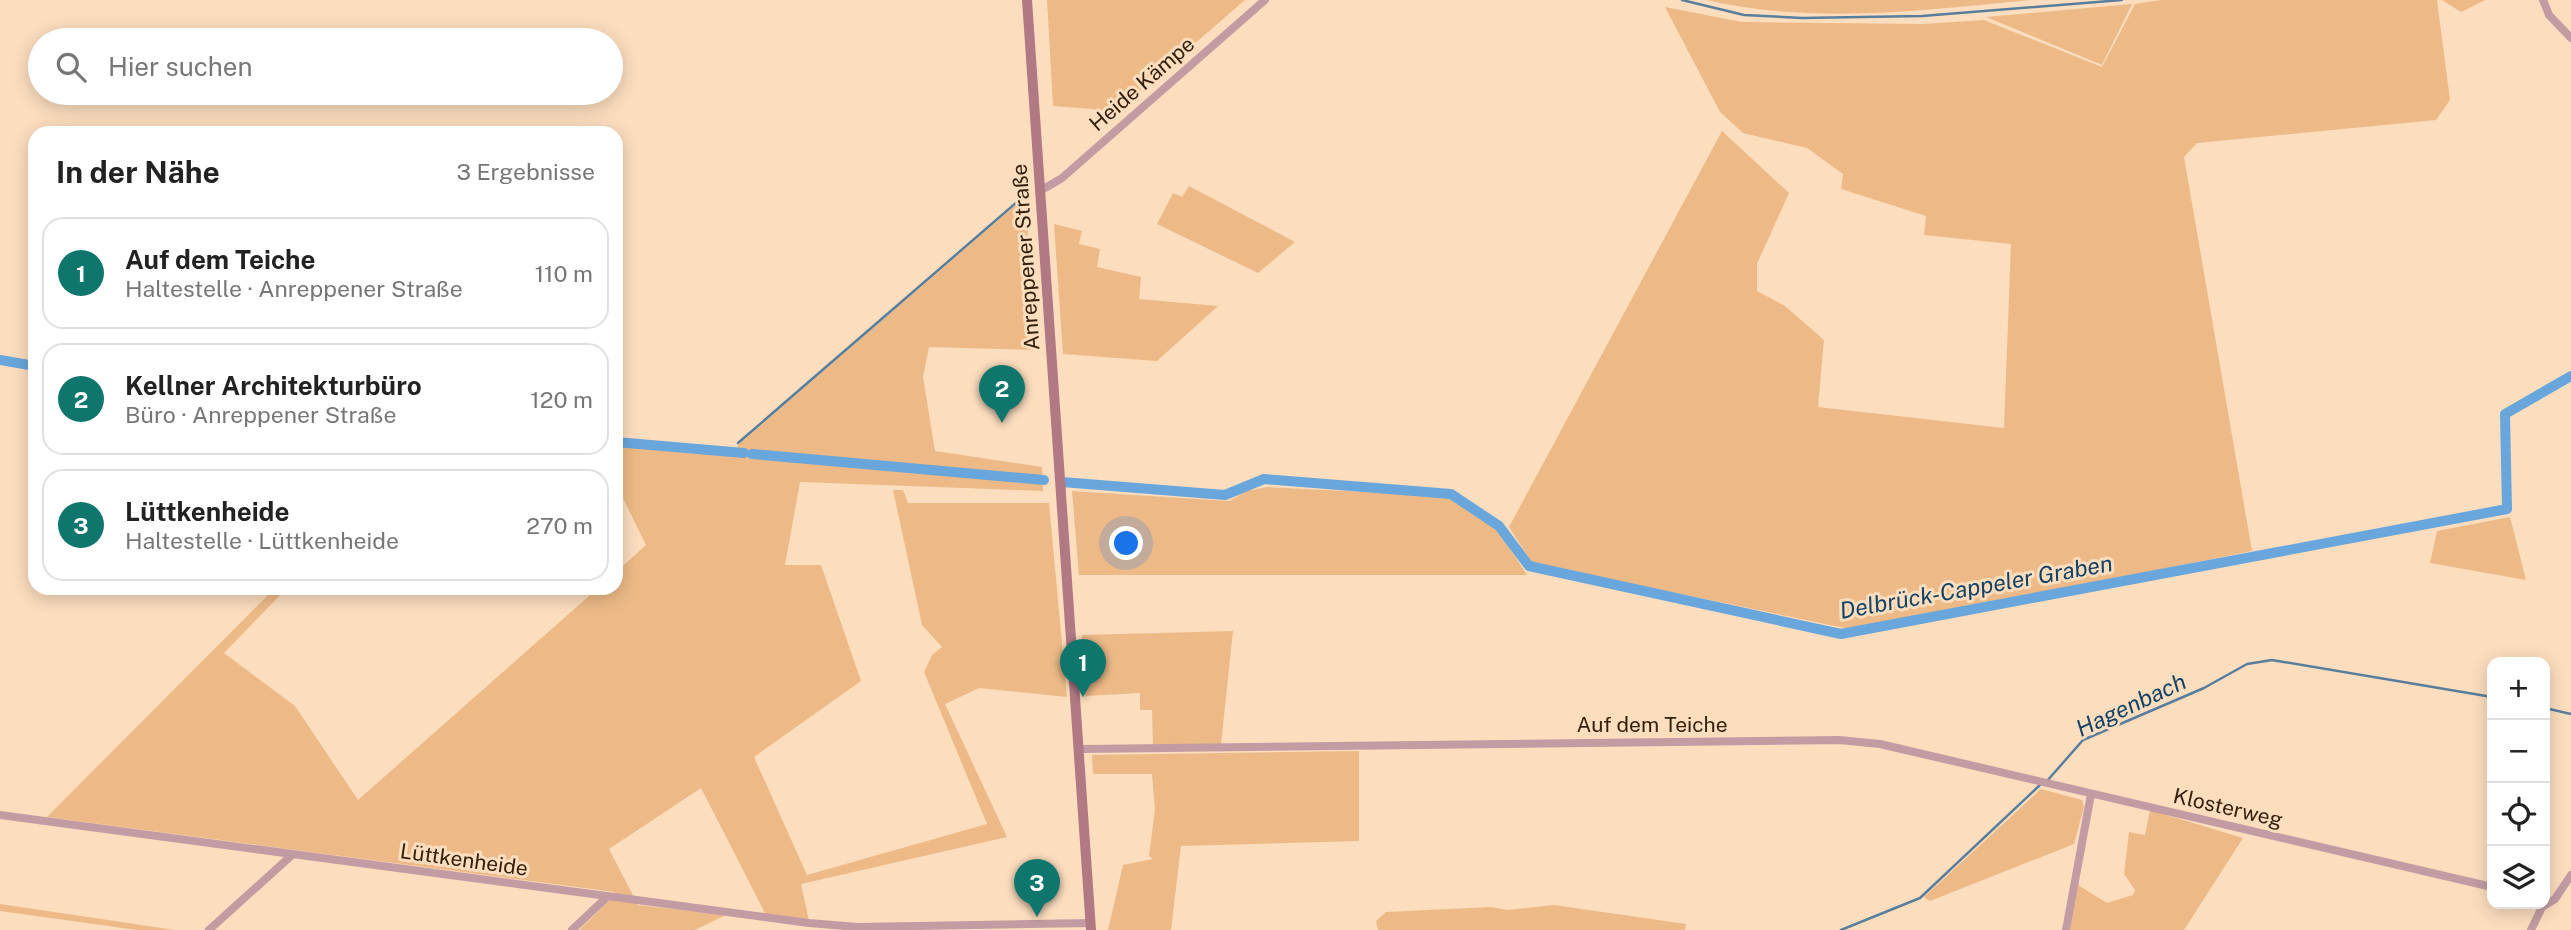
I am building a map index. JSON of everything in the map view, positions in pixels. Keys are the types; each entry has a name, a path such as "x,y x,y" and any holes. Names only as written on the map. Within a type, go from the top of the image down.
{"street":[{"name":"Anreppener Straße","path":"1027,0 1091,926"},
{"name":"Heide Kämpe","path":"1040,191 1062,178 1265,0"},
{"path":"2543,0 2549,15 2571,38"},
{"name":"Auf dem Teiche","path":"1080,749 1839,740 1880,744 2091,794"},
{"path":"2066,930 2091,794"},
{"name":"Klosterweg","path":"2091,794 2487,886"},
{"name":"Lüttkenheide","path":"0,815 607,897 857,927 1091,926"},
{"path":"209,930 293,854"},
{"path":"2550,901 2555,899 2571,875"},
{"path":"572,930 607,897"},
{"path":"2531,930 2539,909"}],"shaded area":[{"path":"1047,0 1245,0 1117,111 1053,106"},
{"path":"1707,0 2031,0 1910,11 1828,14 1747,8"},
{"path":"2161,0 2437,0 2450,100 2436,120 2197,143 2184,157 2252,551 1854,630 1532,563 1509,527 1722,131 1789,193 1757,264 1757,291 1738,281 1785,306 1824,340 1818,407 2004,428 2011,244 1924,235 1926,216 1841,189 1843,174 1807,148 1743,133 1720,112 1665,7 1742,22 1922,24 1984,20 2102,67 2135,4"},
{"path":"2442,0 2485,0 2461,12"},
{"path":"2132,4 2102,65 1986,17"},
{"path":"1189,186 1295,242 1258,273 1157,224 1173,193 1182,197"},
{"path":"1025,197 1036,350 929,347 923,377 935,451 1042,467 1043,491 800,482 785,565 821,565 861,681 754,757 807,875 987,824 924,672 932,655 942,647 922,625 893,490 903,490 908,503 1049,503 1067,697 979,688 945,704 1007,837 801,884 809,921 766,915 701,788 609,849 638,905 726,915 695,930 579,930 611,899 614,892 47,817 268,595 280,595 224,653 295,706 358,800 590,595 623,595 623,566 646,545 623,498 623,446 733,455 739,444"},
{"path":"1054,224 1082,231 1079,244 1100,249 1097,267 1141,277 1139,299 1218,306 1157,361 1063,354"},
{"path":"1267,487 1447,496 1499,531 1527,575 1079,575 1072,491 1229,501 1247,491"},
{"path":"2510,517 2526,580 2430,563 2437,531"},
{"path":"1233,631 1221,744 1153,746 1152,710 1140,710 1140,693 1085,696 1082,635"},
{"path":"1359,751 1359,841 1181,846 1171,930 1108,930 1123,865 1153,859 1149,856 1155,810 1152,774 1093,774 1092,755"},
{"path":"2041,789 2082,800 2084,807 2074,844 1930,901 1924,897"},
{"path":"2150,810 2243,838 2184,930 2070,930 2078,885 2107,903 2133,895 2135,890 2124,874 2129,832 2145,835"},
{"path":"0,904 175,930 137,930 0,911"},
{"path":"1554,905 1686,924 1685,930 1378,930 1376,921 1386,912 1491,907 1508,910"}],"waterway":[{"path":"1682,0 1744,15 1802,18 1922,16 2122,0"},
{"path":"738,443 1024,196"},
{"name":"Delbrück-Cappeler Graben","path":"0,360 28,365"},
{"name":"Delbrück-Cappeler Graben","path":"1062,482 1225,495 1264,479 1451,494 1499,526 1529,566 1841,634 2507,509 2505,414 2571,376"},
{"name":"Delbrück-Cappeler Graben","path":"623,443 744,453"},
{"name":"Delbrück-Cappeler Graben","path":"752,454 1044,480"},
{"name":"Hagenbach","path":"2047,781 2083,740 2204,688 2247,664 2272,660 2487,696"},
{"name":"Hagenbach","path":"2550,709 2571,714"},
{"name":"Hagenbach","path":"1841,930 1920,898 2041,784"}],"place":[{"name":"Kellner Architekturbüro","path":"1002,423"},
{"name":"Auf dem Teiche","path":"1083,697"},
{"name":"Lüttkenheide","path":"1037,917"}]}
